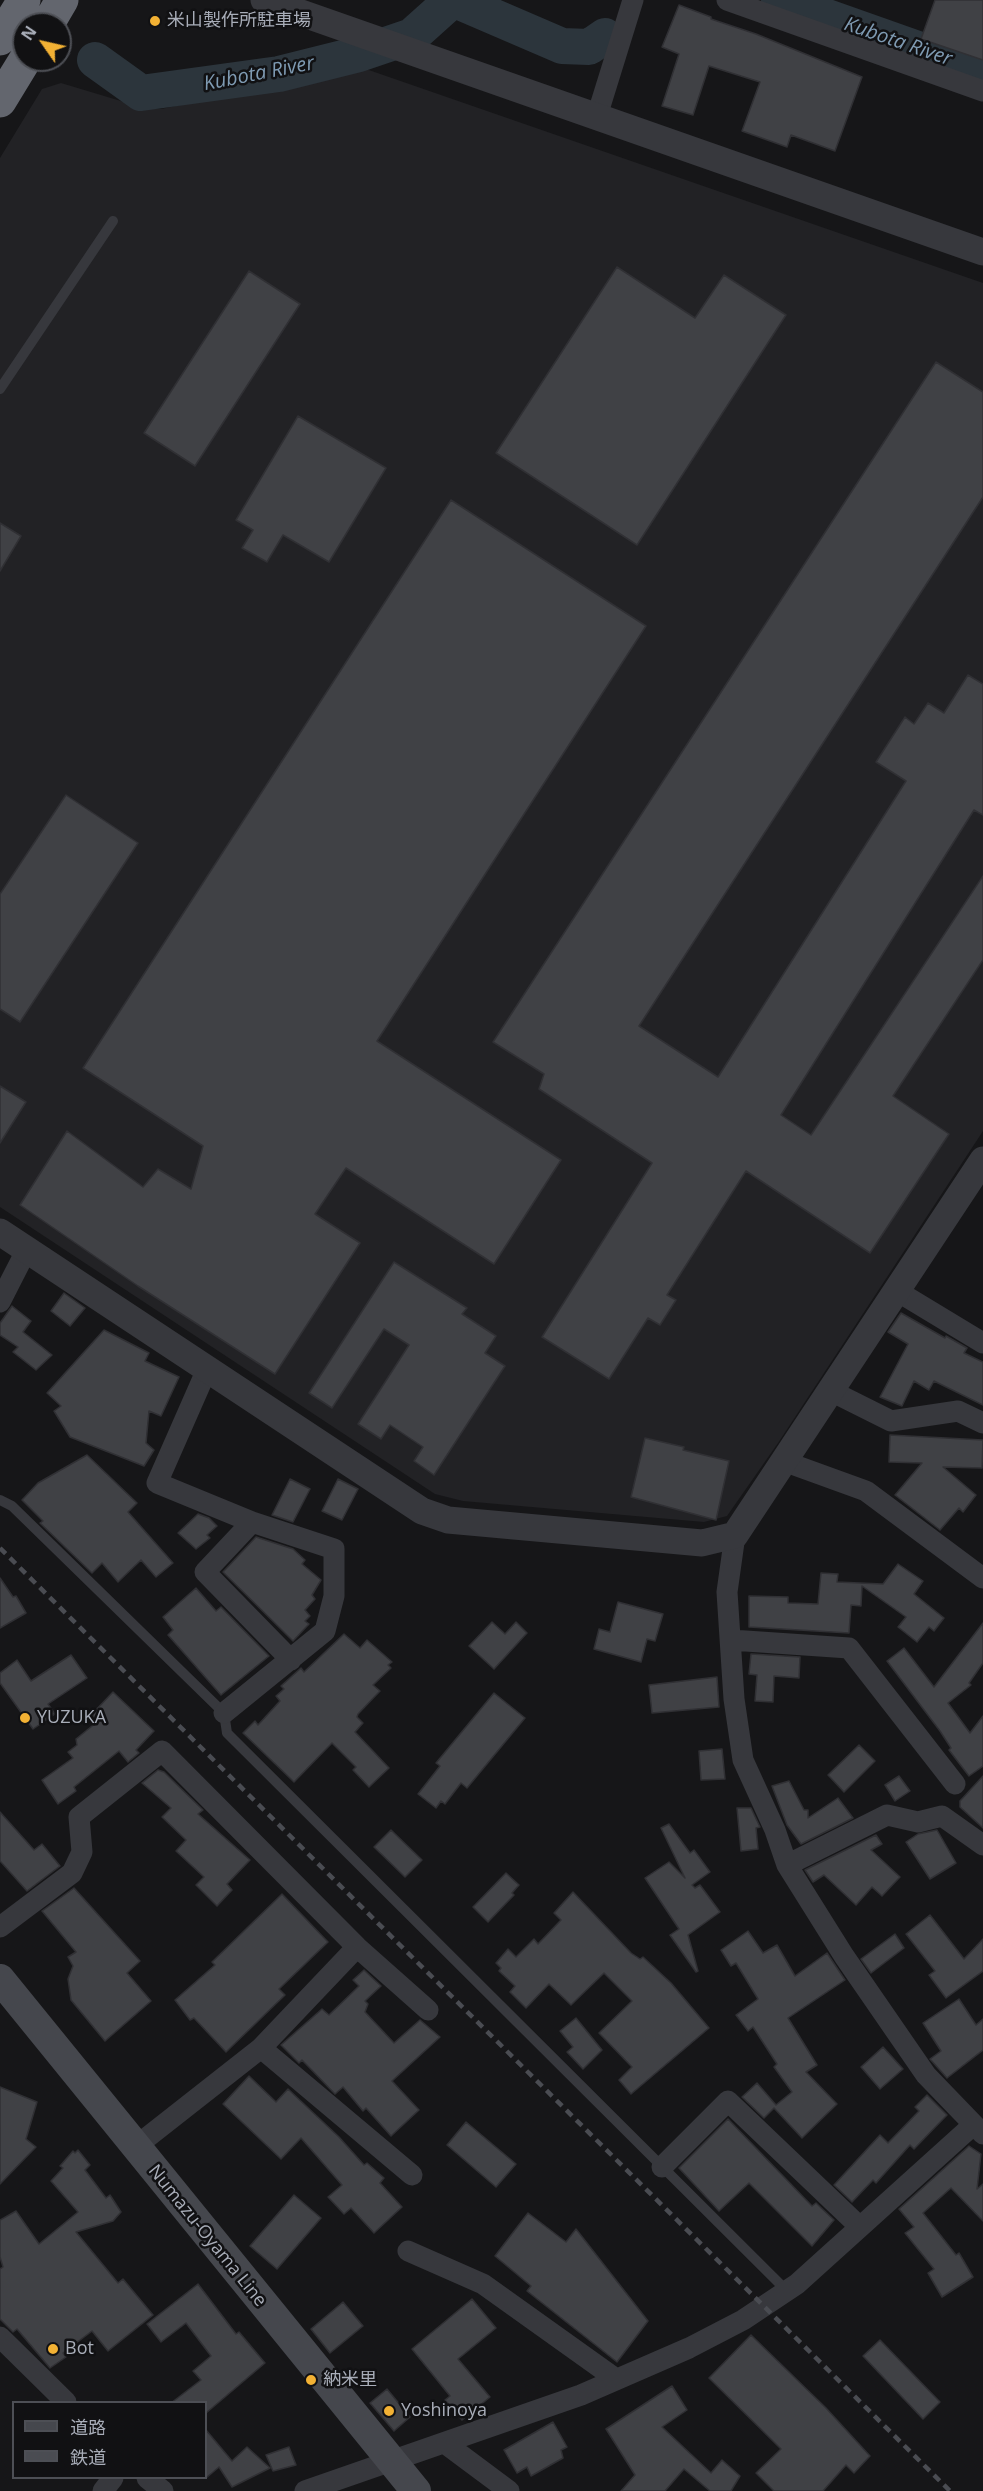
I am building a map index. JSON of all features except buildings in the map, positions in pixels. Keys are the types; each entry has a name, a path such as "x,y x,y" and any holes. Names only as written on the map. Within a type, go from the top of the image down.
{"highway":[{"path":"0,39 24,0"},
{"path":"0,101 18,72"}],"main road":[{"name":"Numazu-Oyama Line","path":"0,1980 416,2491"}],"street":[{"path":"264,0 983,252"},
{"path":"597,116 633,0"},
{"path":"727,0 983,91"},
{"path":"0,79 12,60"},
{"path":"305,2491 446,2444 581,2395 689,2348 743,2320 787,2291 978,2130 926,2075 892,2028 787,1865 775,1830 743,1760 734,1699 727,1592 735,1535 786,1462 983,1160"},
{"path":"0,1232 208,1367 422,1511 448,1520 702,1543 735,1535"},
{"path":"0,1302 27,1250"},
{"path":"897,1291 983,1343"},
{"path":"208,1367 157,1483 252,1522 334,1549 334,1596 325,1631 224,1713"},
{"path":"831,1391 891,1421 958,1411 983,1424"},
{"path":"786,1462 866,1491 983,1578"},
{"path":"252,1522 205,1572 291,1660"},
{"path":"731,1640 849,1648 955,1784"},
{"path":"0,1927 72,1873 82,1852 79,1817 162,1751 357,1947 428,2010"},
{"path":"787,1865 887,1815 918,1822 942,1815 983,1845"},
{"path":"135,2147 261,2048 357,1947"},
{"path":"261,2048 412,2175"},
{"path":"662,2167 728,2101 860,2228"},
{"path":"408,2251 483,2284 616,2379"},
{"path":"0,2337 64,2401"},
{"path":"446,2444 509,2491"},
{"path":"103,2491 112,2479"},
{"path":"148,2479 163,2491"}],"lane":[{"path":"0,389 113,221"},
{"path":"0,1500 12,1506 224,1713 227,1733 787,2291"}],"shaded area":[{"path":"363,68 983,283 983,1131 778,1443 727,1516 704,1522 463,1501 435,1494 0,1207 0,158 42,89 61,83 144,108 161,109"}],"waterway":[{"name":"Kubota River","path":"95,60 141,93 279,74 359,54 412,36 452,0"},
{"name":"Kubota River","path":"455,0 562,46 589,47 605,36"},
{"name":"Kubota River","path":"779,0 983,72"}],"railway":[{"path":"0,1548 950,2491"}],"place":[{"name":"米山製作所駐車場","path":"155,21"},
{"name":"YUZUKA","path":"25,1718"},
{"name":"Bot","path":"53,2349"},
{"name":"納米里","path":"311,2380"},
{"name":"Yoshinoya","path":"389,2411"}]}
